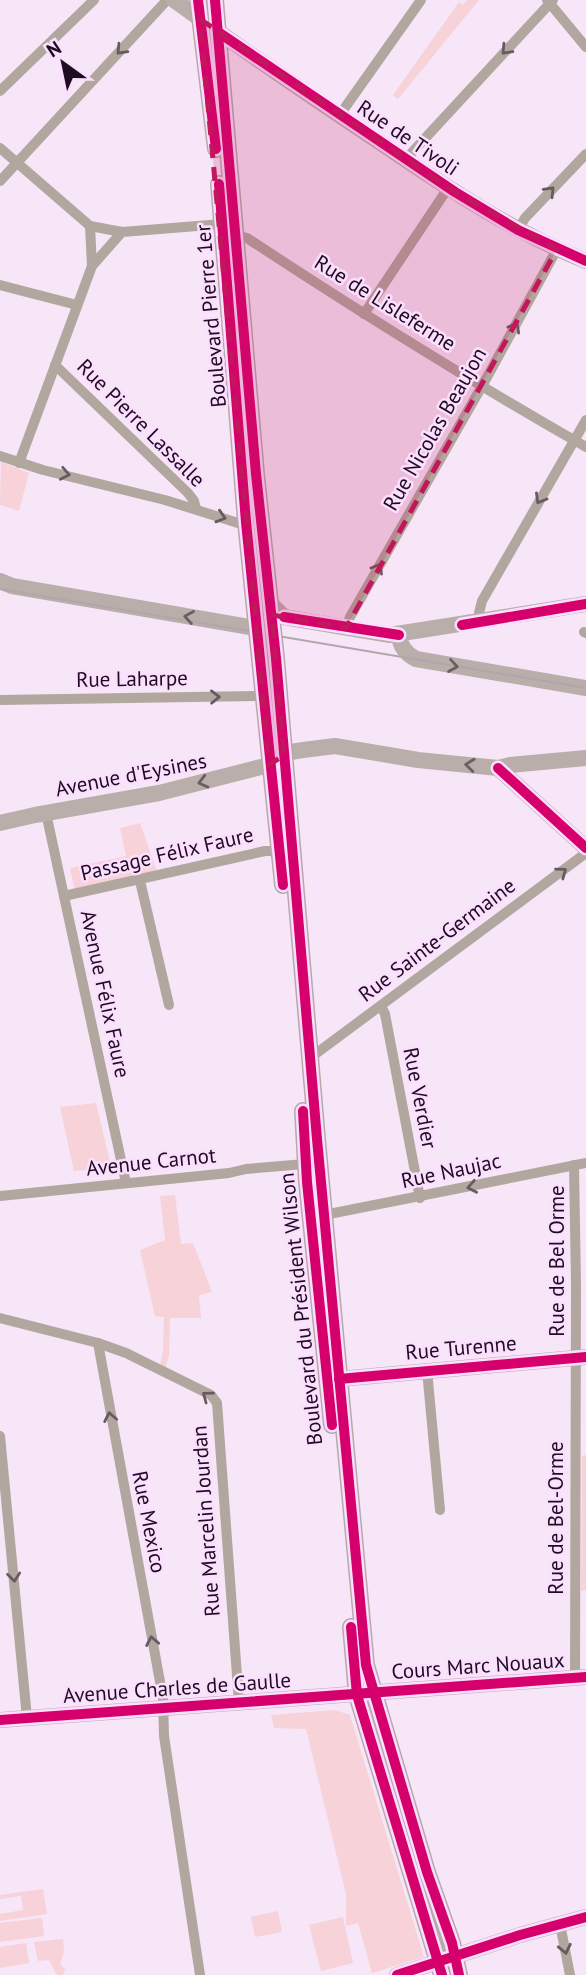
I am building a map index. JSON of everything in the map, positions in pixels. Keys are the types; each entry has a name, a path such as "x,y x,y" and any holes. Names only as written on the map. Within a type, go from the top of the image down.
{"main road":[{"name":"Boulevard Pierre 1er","path":"198,0 216,152 229,230 271,621"},
{"name":"Boulevard Pierre 1er","path":"216,5 246,522 249,546 271,621"},
{"name":"Boulevard du Président Wilson","path":"271,621 264,696 269,765 300,1063 312,1158 324,1215 366,1665 365,1694 405,1855 445,1965 459,1975"},
{"name":"Boulevard du Président Wilson","path":"271,621 283,731 310,1058 317,1294 335,1452 353,1672 365,1694 452,1942 445,1965"}],"street":[{"path":"0,91 94,0"},
{"path":"0,181 167,0"},
{"name":"Rue de Tivoli","path":"174,0 448,188 518,230 556,250 586,261"},
{"path":"340,116 421,0"},
{"path":"405,160 550,1 586,47"},
{"path":"200,19 216,5"},
{"path":"0,148 90,226 122,232 229,230"},
{"path":"518,230 525,218 586,154"},
{"path":"364,314 448,188"},
{"path":"90,226 92,266"},
{"name":"Rue de Lisleferme","path":"229,230 247,238 481,387 586,447"},
{"path":"19,463 92,266 122,232"},
{"name":"Rue Nicolas Beaujon","path":"346,628 556,250"},
{"path":"1,288 78,305"},
{"name":"Rue Pierre Lassalle","path":"55,365 188,493 196,509"},
{"path":"480,622 482,601 586,420"},
{"path":"0,456 238,523 252,519 260,508"},
{"path":"249,546 271,621"},
{"path":"0,581 12,586 271,621 399,635 586,604"},
{"path":"399,635 401,646 416,659 586,688"},
{"name":"Rue Laharpe","path":"0,700 264,696"},
{"path":"283,731 293,739 418,760 498,768 586,758"},
{"path":"284,755 300,750 335,746"},
{"name":"Avenue d'Eysines","path":"0,823 159,793 269,765 284,755"},
{"path":"269,765 279,783 284,828 294,873"},
{"path":"498,768 586,850"},
{"name":"Avenue Félix Faure","path":"46,813 125,1183"},
{"name":"Rue Sainte-Germaine","path":"310,1058 586,850"},
{"name":"Passage Félix Faure","path":"64,896 265,851 280,851"},
{"path":"140,881 169,1005"},
{"name":"Rue Verdier","path":"381,1006 385,1014 420,1198"},
{"name":"Avenue Carnot","path":"0,1196 125,1183 312,1158"},
{"name":"Rue Naujac","path":"324,1215 580,1164"},
{"name":"Rue de Bel Orme","path":"580,1164 581,1357"},
{"path":"317,1294 330,1359 339,1378"},
{"name":"Rue Marcelin Jourdan","path":"0,1318 98,1343 136,1357 211,1395 216,1403 239,1703"},
{"name":"Rue Mexico","path":"98,1343 163,1698 164,1736 200,1975"},
{"name":"Rue Turenne","path":"339,1378 581,1357"},
{"name":"Rue de Bel-Orme","path":"580,1678 581,1357"},
{"path":"427,1370 440,1510"},
{"path":"0,1444 27,1718"},
{"name":"Cours Marc Nouaux","path":"365,1694 580,1678"},
{"name":"Avenue Charles de Gaulle","path":"0,1720 365,1694"},
{"path":"397,1975 445,1965 586,1917"},
{"path":"560,1924 570,1975"}],"highlighted area":[{"path":"200,19 455,192 557,249 346,628 272,615 284,755 269,765"}],"shaded area":[{"path":"467,0 479,0 398,99 393,95 459,2 463,5"},
{"path":"1,462 29,473 19,511 0,505"},
{"path":"140,823 158,874 75,891 70,868 126,856 120,828"},
{"path":"96,1103 110,1162 106,1168 74,1171 60,1107"},
{"path":"175,1195 181,1244 193,1243 212,1292 199,1295 201,1318 170,1318 169,1355 165,1369 160,1366 164,1317 155,1316 140,1250 165,1240 160,1196"},
{"path":"586,1455 586,1590 581,1591 582,1456"},
{"path":"335,1710 350,1715 424,1957 372,1973 358,1923 346,1926 346,1894 306,1729 274,1728 271,1715"},
{"path":"43,1889 47,1914 0,1921 0,1914 23,1910 21,1896 0,1899 0,1895"},
{"path":"278,1911 282,1932 255,1937 251,1917"},
{"path":"343,1917 353,1963 321,1971 309,1925"},
{"path":"42,1918 44,1936 0,1942 0,1923"},
{"path":"63,1939 64,1952 60,1964 65,1969 63,1975 57,1975 49,1960 38,1961 34,1942"},
{"path":"26,1943 29,1963 0,1968 0,1947"}],"tram line":[{"path":"0,589 586,688"}],"cycle path":[{"path":"198,0 216,149"},
{"path":"215,0 366,1665 427,1872 452,1943 459,1975"},
{"path":"218,32 455,192 518,230 586,261"},
{"path":"219,184 246,522 283,885"},
{"path":"462,625 586,604"},
{"path":"284,617 399,635"},
{"path":"498,768 586,848"},
{"path":"303,1111 307,1182 332,1425"},
{"path":"339,1379 586,1357"},
{"path":"351,1627 357,1695 442,1975"},
{"path":"0,1720 586,1677"},
{"path":"397,1975 520,1935 586,1917"}]}
